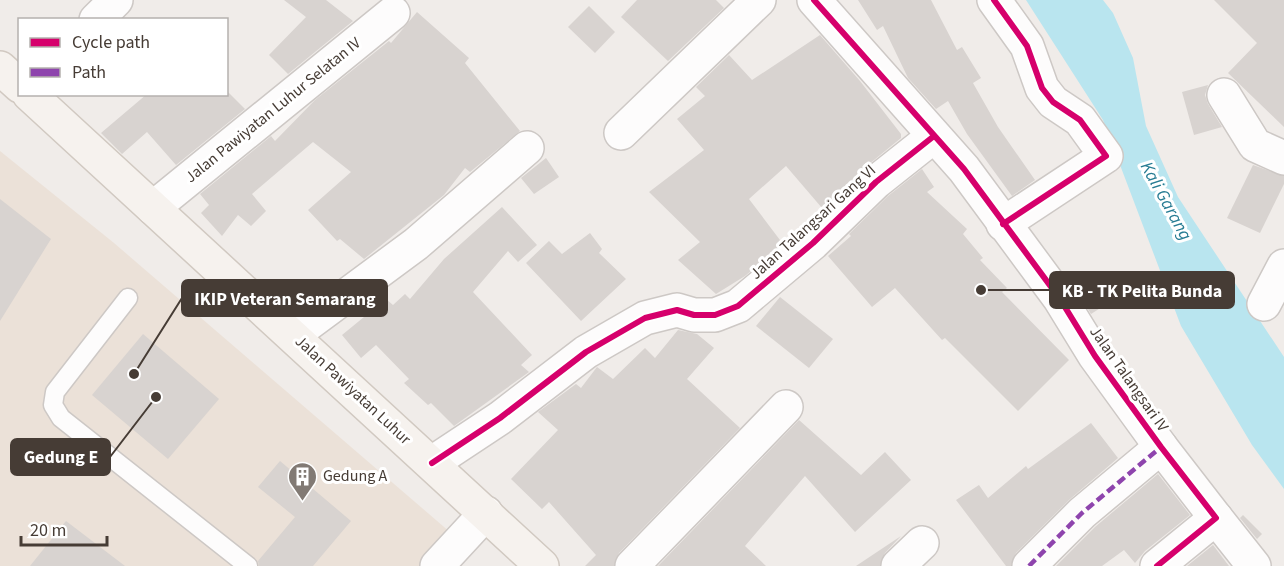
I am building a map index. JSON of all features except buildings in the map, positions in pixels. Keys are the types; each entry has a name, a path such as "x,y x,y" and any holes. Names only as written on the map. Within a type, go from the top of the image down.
{"main road":[{"path":"0,68 18,84"},
{"name":"Jalan Pawiyatan Luhur","path":"31,96 542,566"}],"street":[{"path":"98,18 116,0"},
{"path":"621,133 759,0"},
{"name":"Jalan Talangsari IV","path":"815,0 964,169 1060,299 1095,356 1161,447 1254,566"},
{"path":"994,0 1027,46 1042,88 1053,102 1080,120 1106,156 1003,224"},
{"name":"Jalan Pawiyatan Luhur Selatan IV","path":"153,208 393,13"},
{"path":"1224,95 1255,145 1284,158"},
{"name":"Jalan Talangsari Gang VI","path":"432,464 500,418 586,352 645,318 677,310 694,315 715,315 738,306 813,243 876,182 934,136"},
{"path":"293,335 416,244 527,148"},
{"path":"1264,304 1284,266"},
{"path":"632,566 786,407"},
{"path":"1029,566 1082,513 1161,447"},
{"path":"437,566 486,513"},
{"path":"1157,566 1216,518"},
{"path":"898,566 922,543"}],"lane":[{"path":"128,298 55,392 53,405 61,418 248,566"}],"shaded area":[{"path":"0,151 114,243 465,545 446,566 0,566"}],"water":[{"name":"Kali Garang","path":"1026,0 1103,0 1113,13 1133,58 1146,126 1178,197 1284,357 1284,489 1252,445 1181,326 1103,120"}],"marked path":[{"path":"1029,566 1082,513 1161,447"}],"cycle path":[{"path":"814,0 964,169 1060,299 1095,356 1216,518 1157,566"},
{"path":"994,0 1027,46 1042,88 1053,102 1080,120 1106,156 1003,224"},
{"path":"432,463 500,418 586,352 645,318 677,310 694,315 715,315 738,306 813,243 876,182 934,136"}],"place":[{"name":"KB - TK Pelita Bunda","path":"981,290"},
{"name":"IKIP Veteran Semarang","path":"134,374"},
{"name":"Gedung E","path":"156,397"},
{"name":"Gedung A","path":"302,502"}]}
